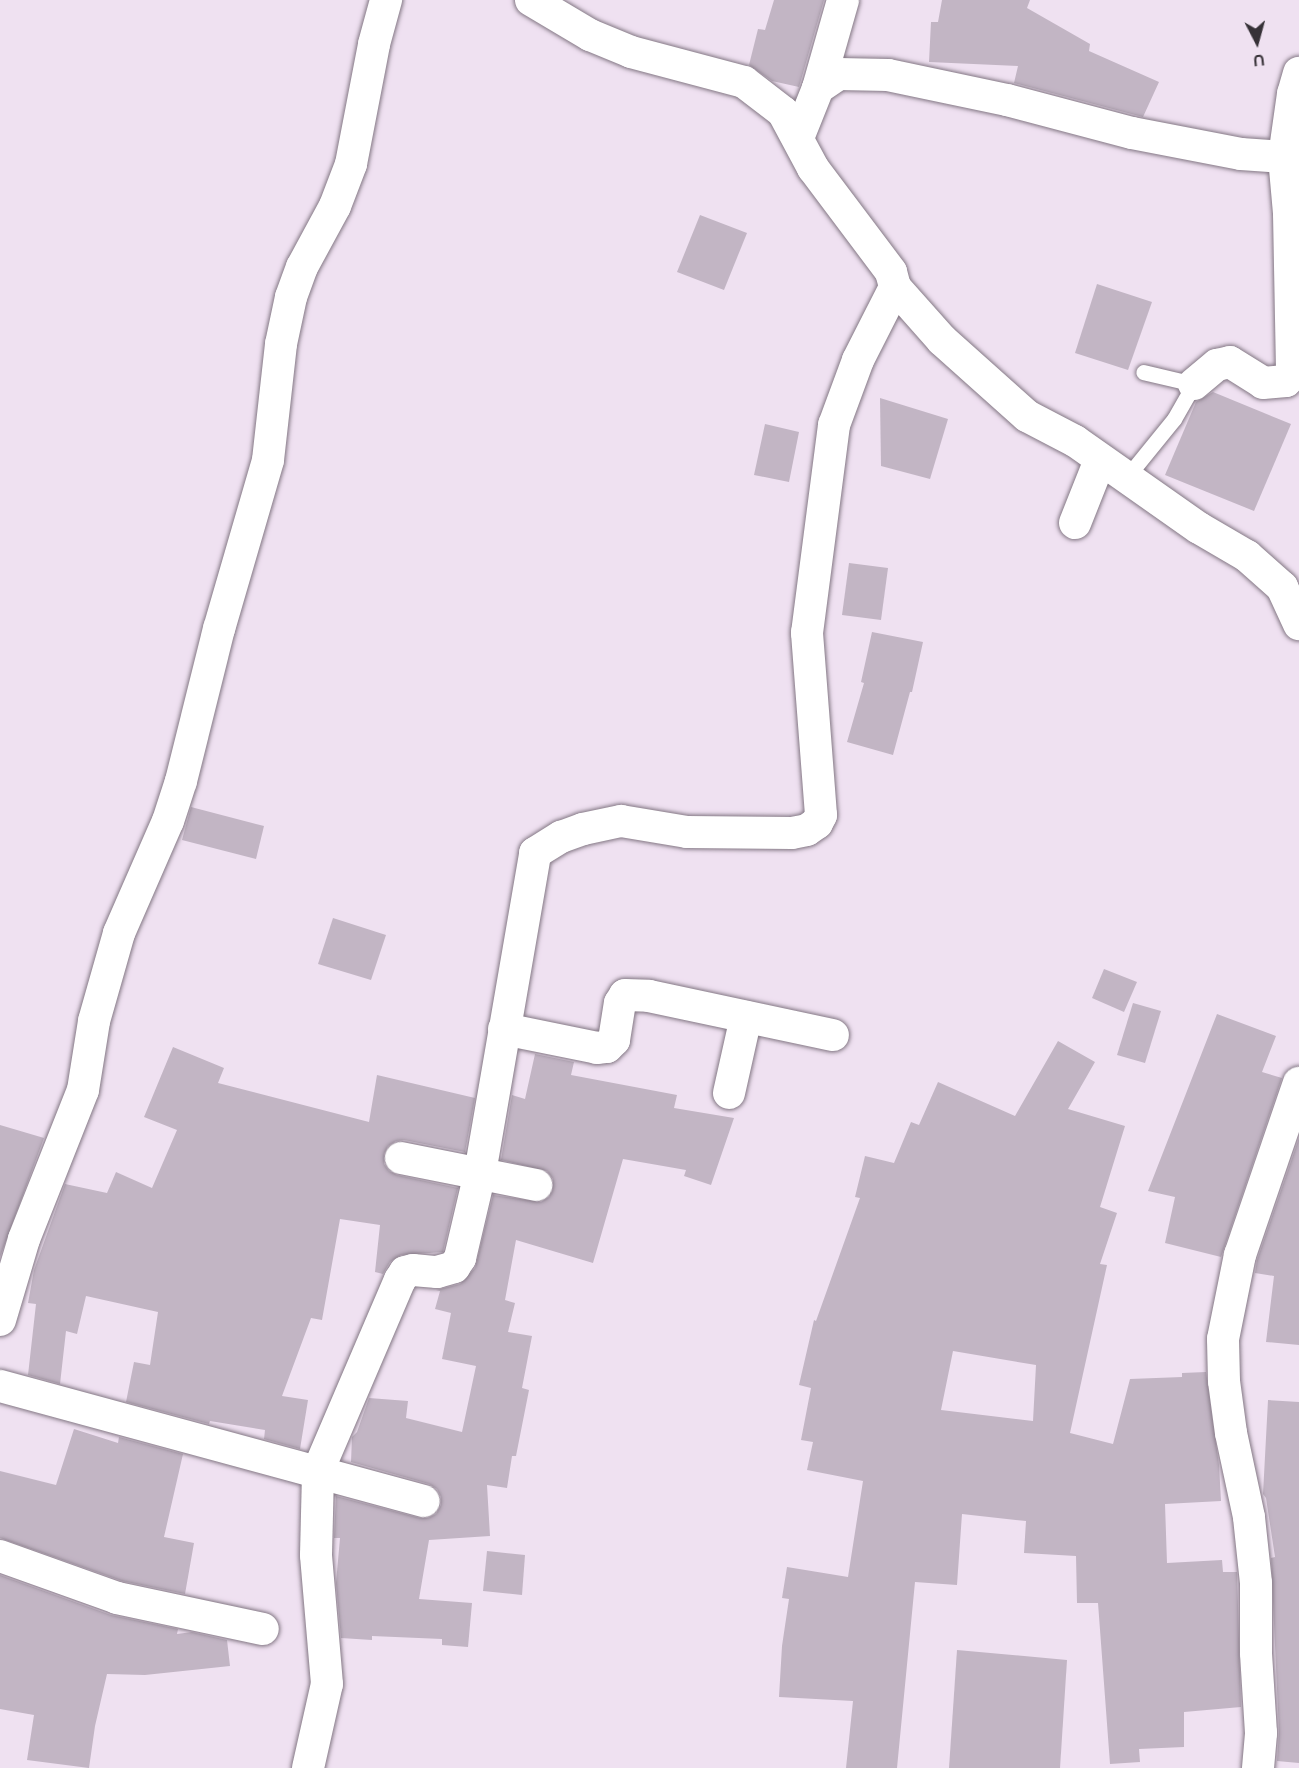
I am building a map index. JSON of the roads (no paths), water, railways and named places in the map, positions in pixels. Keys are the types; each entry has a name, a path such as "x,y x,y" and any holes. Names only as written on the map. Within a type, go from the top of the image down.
{"street":[{"path":"0,1320 24,1239 83,1090 94,1021 119,933 168,821 181,781 219,629 268,460 281,344 291,297 302,267 335,206 351,164 374,44 386,0"},
{"path":"531,0 590,35 631,52 744,82 783,112 813,168 891,272 895,287 942,340 1027,416 1075,441 1199,528 1247,556 1282,587 1299,624"},
{"path":"798,138 818,88 843,0"},
{"path":"1194,384 1217,365 1230,362 1263,383 1286,381 1292,370 1289,213 1284,157 1293,94 1299,73"},
{"path":"818,88 839,74 888,75 1007,100 1132,133 1241,154 1284,157"},
{"path":"308,1768 327,1684 316,1555 318,1471 405,1272 413,1270 437,1272 454,1267 460,1258 480,1173 535,853 561,837 583,829 621,821 687,832 792,833 807,830 817,823 821,815 807,633 834,425 858,360 895,287"},
{"path":"1075,523 1100,460"},
{"path":"504,1029 597,1048 607,1047 614,1040 620,1003 626,995 649,996 833,1035"},
{"path":"729,1093 746,1017"},
{"path":"1258,1768 1261,1733 1256,1653 1256,1583 1249,1517 1228,1412 1223,1339 1240,1255 1299,1083"},
{"path":"401,1158 536,1185"},
{"path":"0,1386 211,1446 318,1471 424,1502"},
{"path":"0,1557 117,1598 263,1629"}],"lane":[{"path":"1126,478 1174,419 1194,384 1143,372"}]}
